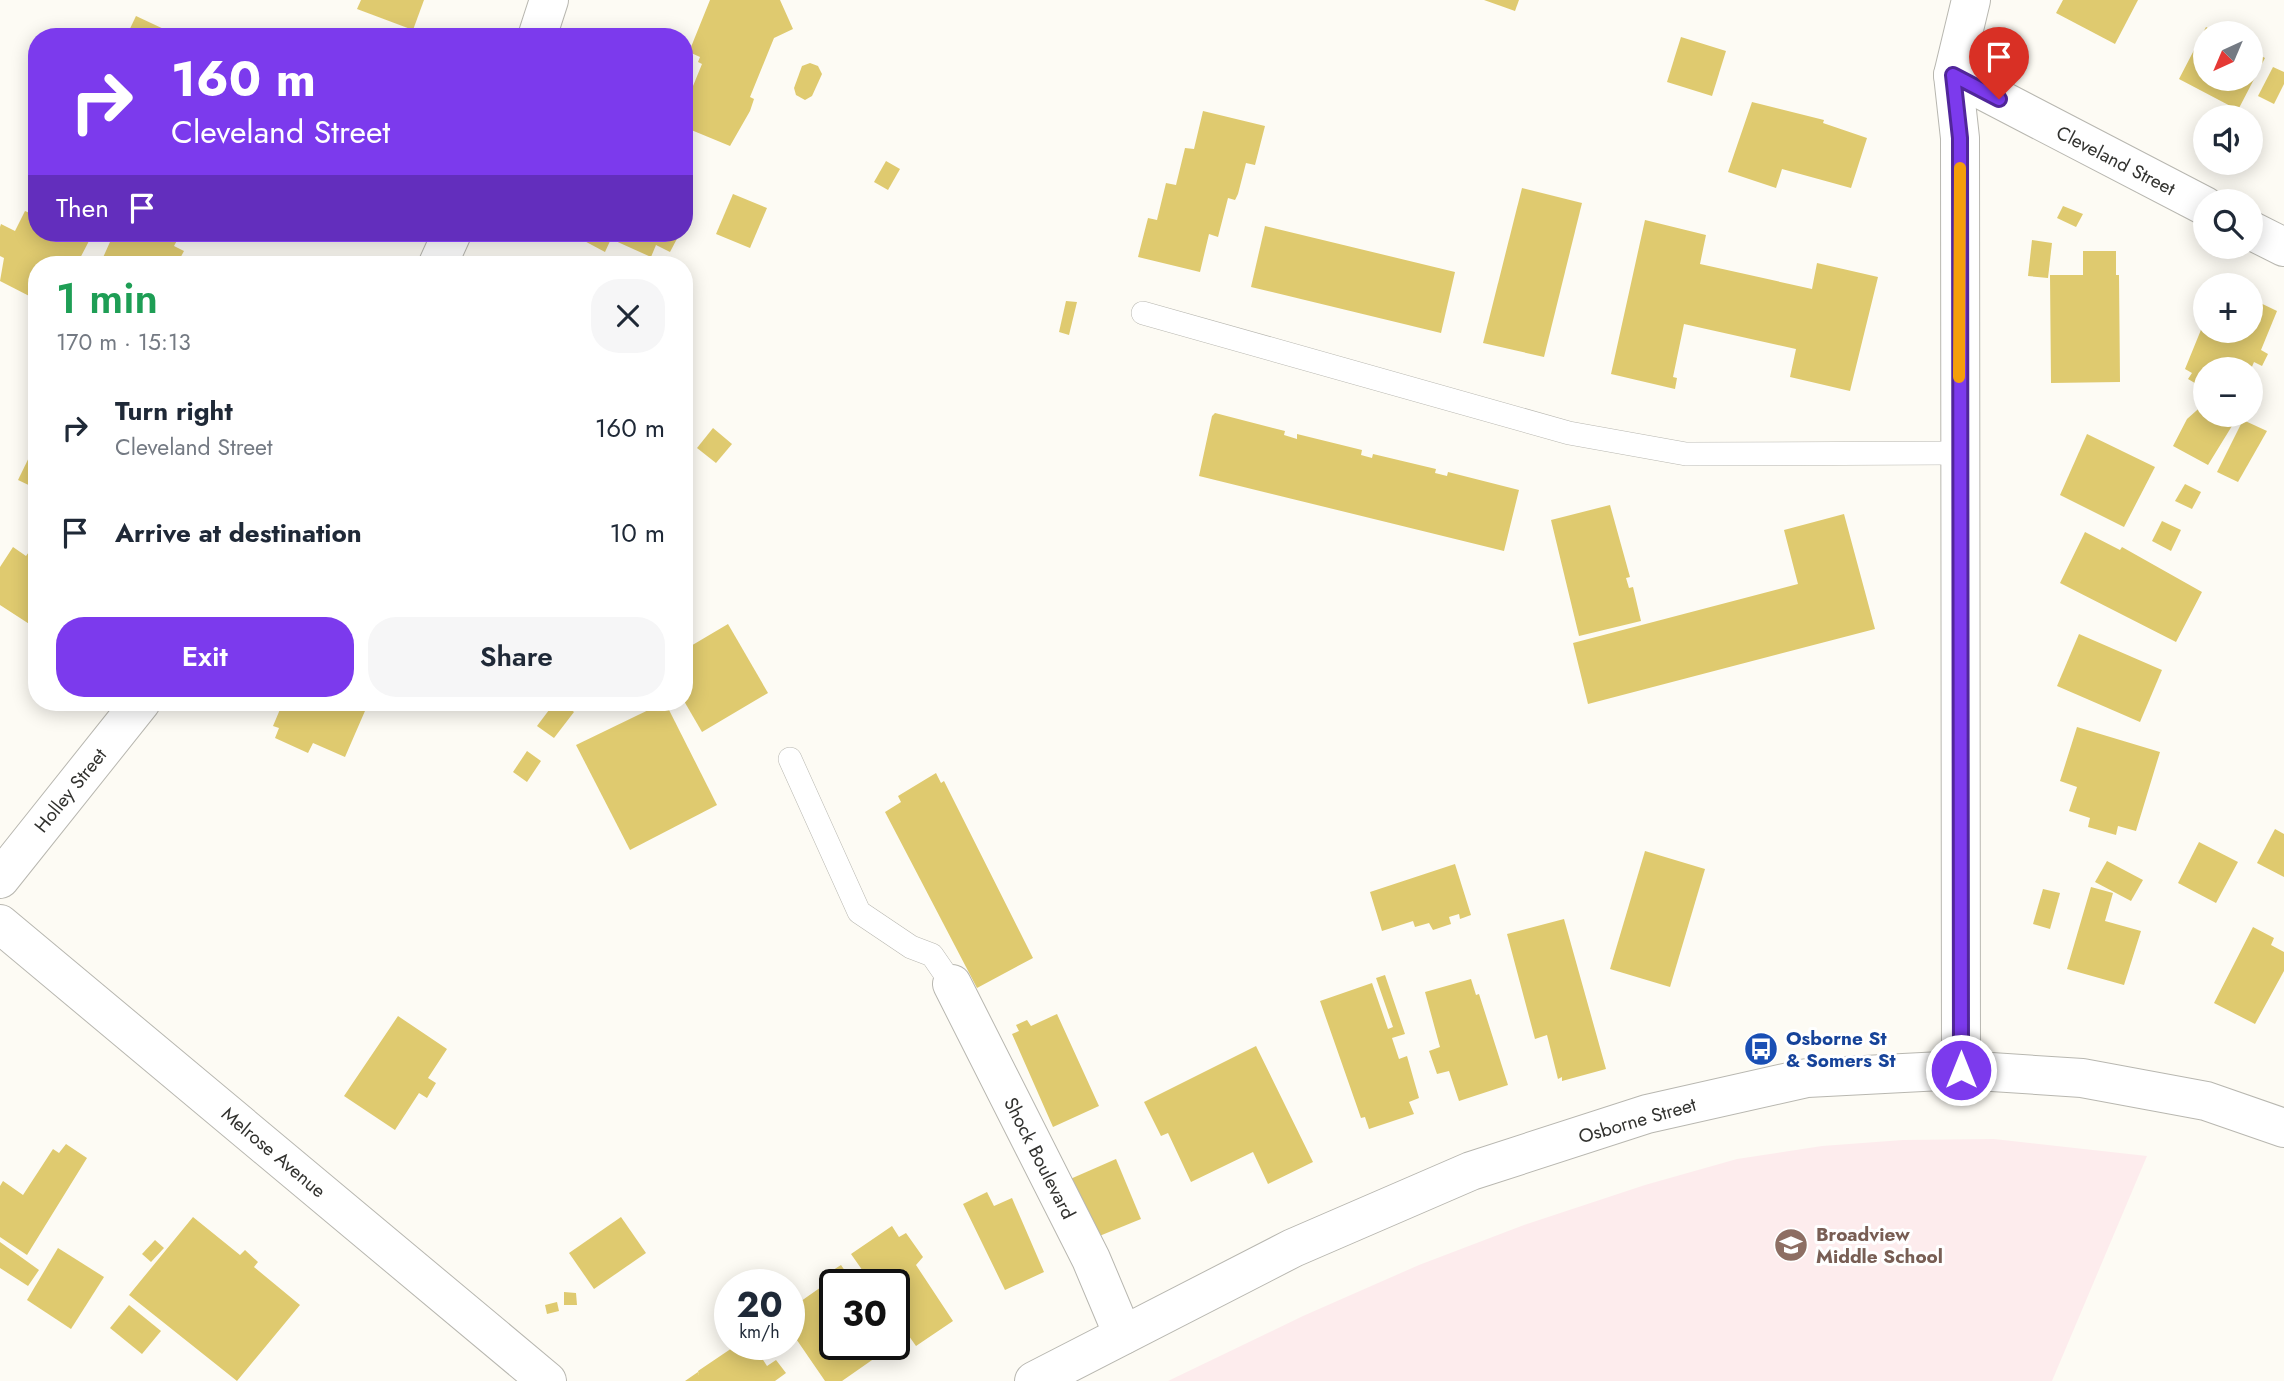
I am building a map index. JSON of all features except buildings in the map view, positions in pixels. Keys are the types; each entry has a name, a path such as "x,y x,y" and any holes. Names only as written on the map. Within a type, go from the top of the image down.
{"street":[{"path":"540,28 549,0"},
{"path":"1961,1070 1960,138 1953,75 1971,0"},
{"name":"Cleveland Street","path":"1953,75 2193,200"},
{"path":"2263,236 2284,247"},
{"name":"Holley Street","path":"0,879 134,711"},
{"name":"Melrose Avenue","path":"0,923 547,1381"},
{"name":"Shock Boulevard","path":"952,984 1091,1259 1123,1335"},
{"name":"Osborne Street","path":"1034,1381 1293,1248 1471,1171 1647,1114 1807,1078 1961,1070 2081,1078 2206,1101 2284,1128"}],"lane":[{"path":"1143,313 1569,433 1686,454 1959,453"},
{"path":"790,759 859,912 911,947 932,955 952,984"}],"shaded area":[{"name":"Broadview Middle School","path":"1994,1139 2147,1156 2052,1381 1168,1381 1303,1316 1419,1265 1524,1225 1645,1185 1737,1159 1822,1146 1903,1140"}],"slow traffic":[{"path":"1959,377 1960,168"}],"place":[{"name":"Osborne St & Somers St","path":"1761,1049"},
{"name":"Broadview Middle School","path":"1791,1245"}],"route":[{"path":"1961,1070 1960,138 1953,75 1999,99"}]}
